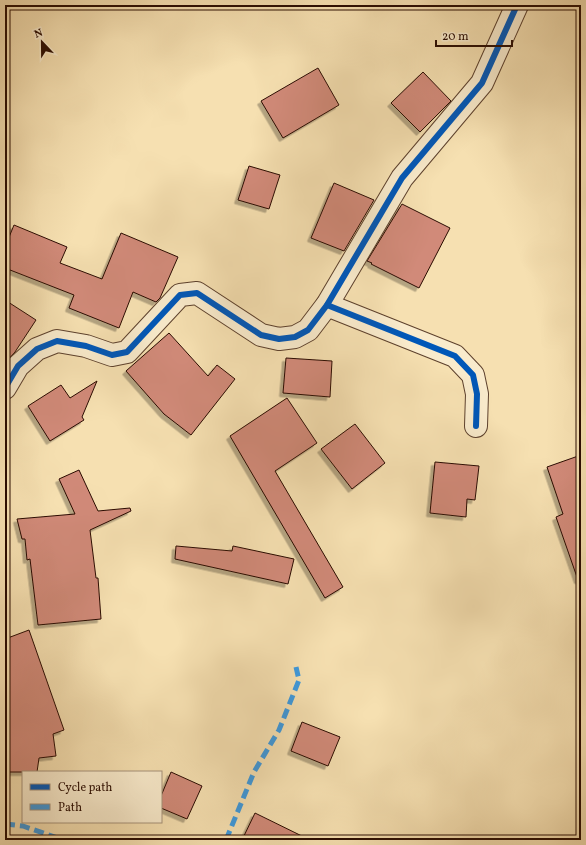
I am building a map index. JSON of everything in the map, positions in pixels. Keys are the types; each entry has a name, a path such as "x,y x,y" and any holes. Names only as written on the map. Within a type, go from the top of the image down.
{"street":[{"path":"5,388 18,366 37,348 57,341 86,346 112,355 127,352 180,295 197,293 261,335 279,339 295,337 308,330 327,305 402,178 482,83 517,5"},
{"path":"327,305 455,356 473,375 477,394 476,426"}],"building":[{"path":"318,68 339,105 283,138 261,101"},
{"path":"423,72 451,101 420,132 391,103"},
{"path":"249,166 280,175 269,209 238,200"},
{"path":"334,183 374,200 344,251 311,238"},
{"path":"402,204 450,228 419,288 367,261"},
{"path":"14,225 67,247 60,263 102,279 121,233 178,257 160,298 156,302 133,292 119,328 69,308 74,295 5,268 5,247"},
{"path":"5,300 36,320 15,352 5,363"},
{"path":"169,333 208,376 217,365 235,379 191,435 164,414 126,371"},
{"path":"286,358 332,361 330,397 283,393"},
{"path":"97,381 82,417 84,420 50,441 28,406 61,385 70,398"},
{"path":"287,398 317,443 275,471 343,587 325,598 230,436"},
{"path":"355,424 385,463 352,489 321,449"},
{"path":"581,455 581,580 578,580 556,517 563,514 547,467"},
{"path":"435,462 479,466 475,500 467,499 466,517 430,513"},
{"path":"79,470 98,511 130,508 131,511 90,530 96,578 98,578 101,619 38,625 30,559 27,560 25,539 22,539 17,519 75,514 59,479"},
{"path":"176,546 232,551 233,546 294,559 288,584 175,559"},
{"path":"29,630 64,730 53,734 56,756 39,758 37,771 5,772 5,639"},
{"path":"302,722 340,737 328,766 291,751"},
{"path":"171,772 202,786 187,819 162,808 162,794"},
{"path":"255,813 310,840 242,840"}],"marked path":[{"path":"226,840 254,772 279,730 299,680 296,667"},
{"path":"5,824 23,826 63,840"}],"cycle path":[{"path":"5,388 18,366 37,349 57,341 86,346 112,355 127,352 180,295 197,293 261,335 279,339 295,337 308,330 327,305 402,178 482,83 517,5"},
{"path":"327,305 455,356 473,375 477,394 476,426"}]}
